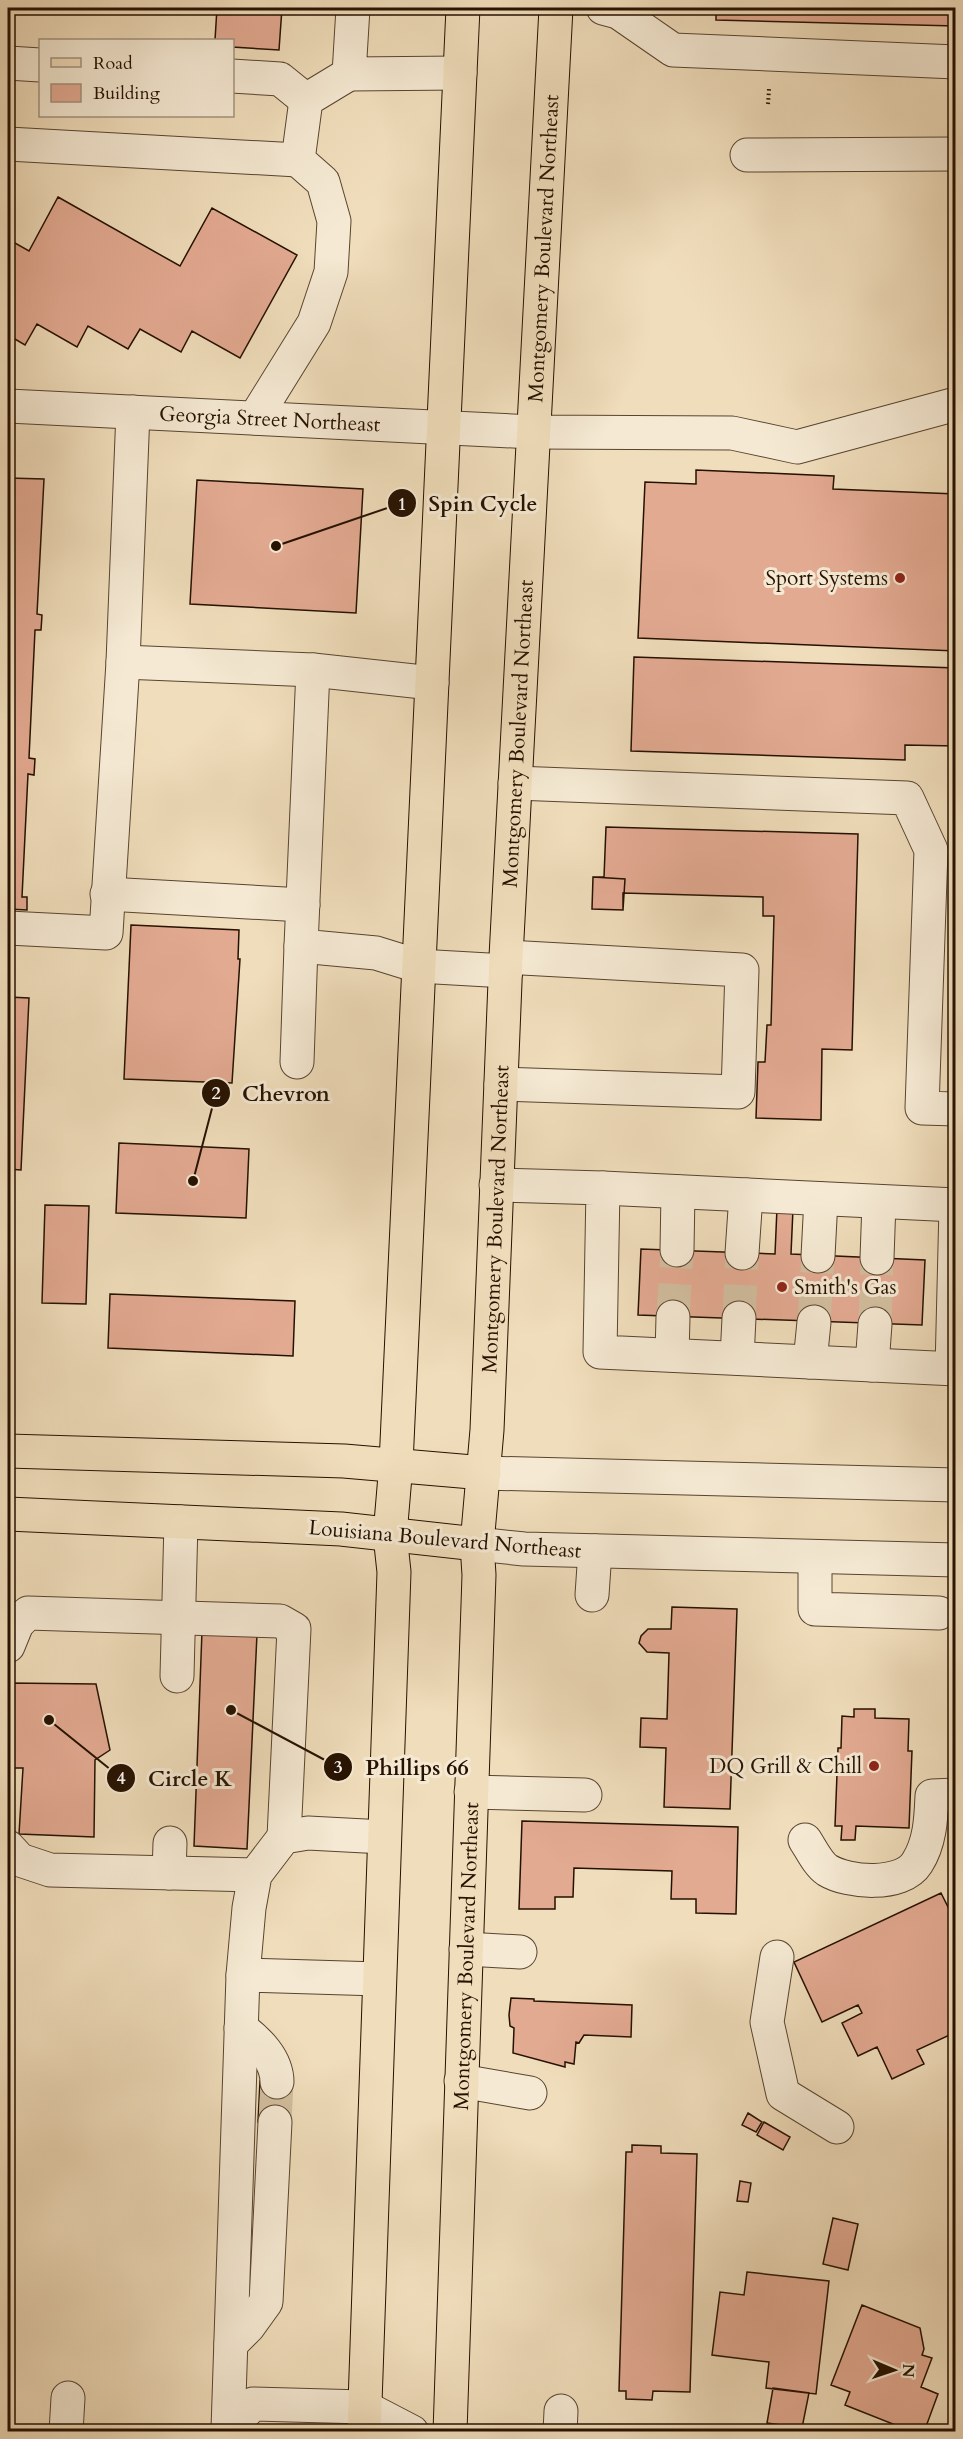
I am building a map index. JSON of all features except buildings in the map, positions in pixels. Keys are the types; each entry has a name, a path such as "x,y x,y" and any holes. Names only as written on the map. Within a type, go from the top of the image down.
{"main road":[{"path":"364,2419 394,1572 390,1535 396,1464 463,8"},
{"name":"Montgomery Boulevard Northeast","path":"450,2432 479,1575 477,1544 484,1473 506,964 556,8"},
{"path":"8,1450 396,1464 484,1473"},
{"name":"Louisiana Boulevard Northeast","path":"8,1514 341,1529 477,1544"}],"street":[{"path":"349,74 353,8"},
{"path":"603,8 618,12 673,50 956,62"},
{"path":"8,63 39,65"},
{"path":"306,100 349,74 460,74"},
{"path":"234,76 280,79 306,100"},
{"path":"298,160 306,100"},
{"path":"8,144 298,160 323,182 334,221 331,272 314,323 255,418"},
{"path":"747,155 956,154"},
{"name":"Georgia Street Northeast","path":"8,406 533,432 732,433 797,447 956,404"},
{"path":"8,928 106,933 123,662 133,412"},
{"path":"123,662 314,670 432,683"},
{"path":"297,1062 314,670"},
{"path":"515,783 907,798 931,850 922,1108 956,1109"},
{"path":"107,894 303,905"},
{"path":"301,946 376,953 418,966 506,964 742,970 738,1092 501,1084"},
{"path":"496,1185 603,1188 956,1206 954,1369 600,1352 603,1188"},
{"path":"677,1250 678,1192"},
{"path":"742,1253 746,1195"},
{"path":"818,1256 821,1199"},
{"path":"877,1258 879,1202"},
{"path":"672,1355 673,1317"},
{"path":"737,1358 739,1318"},
{"path":"810,1362 814,1322"},
{"path":"872,1365 874,1324"},
{"path":"484,1473 956,1485"},
{"path":"177,1676 181,1522"},
{"name":"Louisiana Boulevard Northeast","path":"477,1544 524,1549 956,1560"},
{"path":"592,1595 595,1551"},
{"path":"815,1557 815,1609 939,1613"},
{"path":"8,1646 17,1624 28,1614 280,1621 294,1629 284,1837 255,1875 249,1908 243,1976 230,2430"},
{"path":"471,1792 585,1795"},
{"path":"805,1840 826,1869 852,1880 897,1879 917,1865 944,1796"},
{"path":"284,1837 308,1833 384,1838"},
{"path":"8,1847 20,1860 50,1870 170,1858 255,1875"},
{"path":"466,1949 520,1952"},
{"path":"777,1958 767,2022 783,2094 837,2127"},
{"path":"243,1976 380,1979"},
{"path":"241,2028 260,2042 277,2071 277,2082"},
{"path":"461,2081 530,2093"},
{"path":"231,2344 248,2327 266,2302 275,2122"},
{"path":"66,2432 68,2398"},
{"path":"230,2430 253,2404 364,2419 412,2432"}],"tunnel":[{"path":"673,1317 677,1250"},
{"path":"739,1318 742,1253"},
{"path":"814,1322 818,1256"},
{"path":"875,1324 877,1258"},
{"path":"275,2122 277,2082"}],"place":[{"name":"Spin Cycle","path":"276,546"},
{"name":"Sport Systems","path":"900,578"},
{"name":"Chevron","path":"193,1181"},
{"name":"Smith's Gas","path":"782,1287"},
{"name":"Phillips 66","path":"231,1710"},
{"name":"Circle K","path":"49,1720"},
{"name":"DQ Grill & Chill","path":"874,1766"}]}
